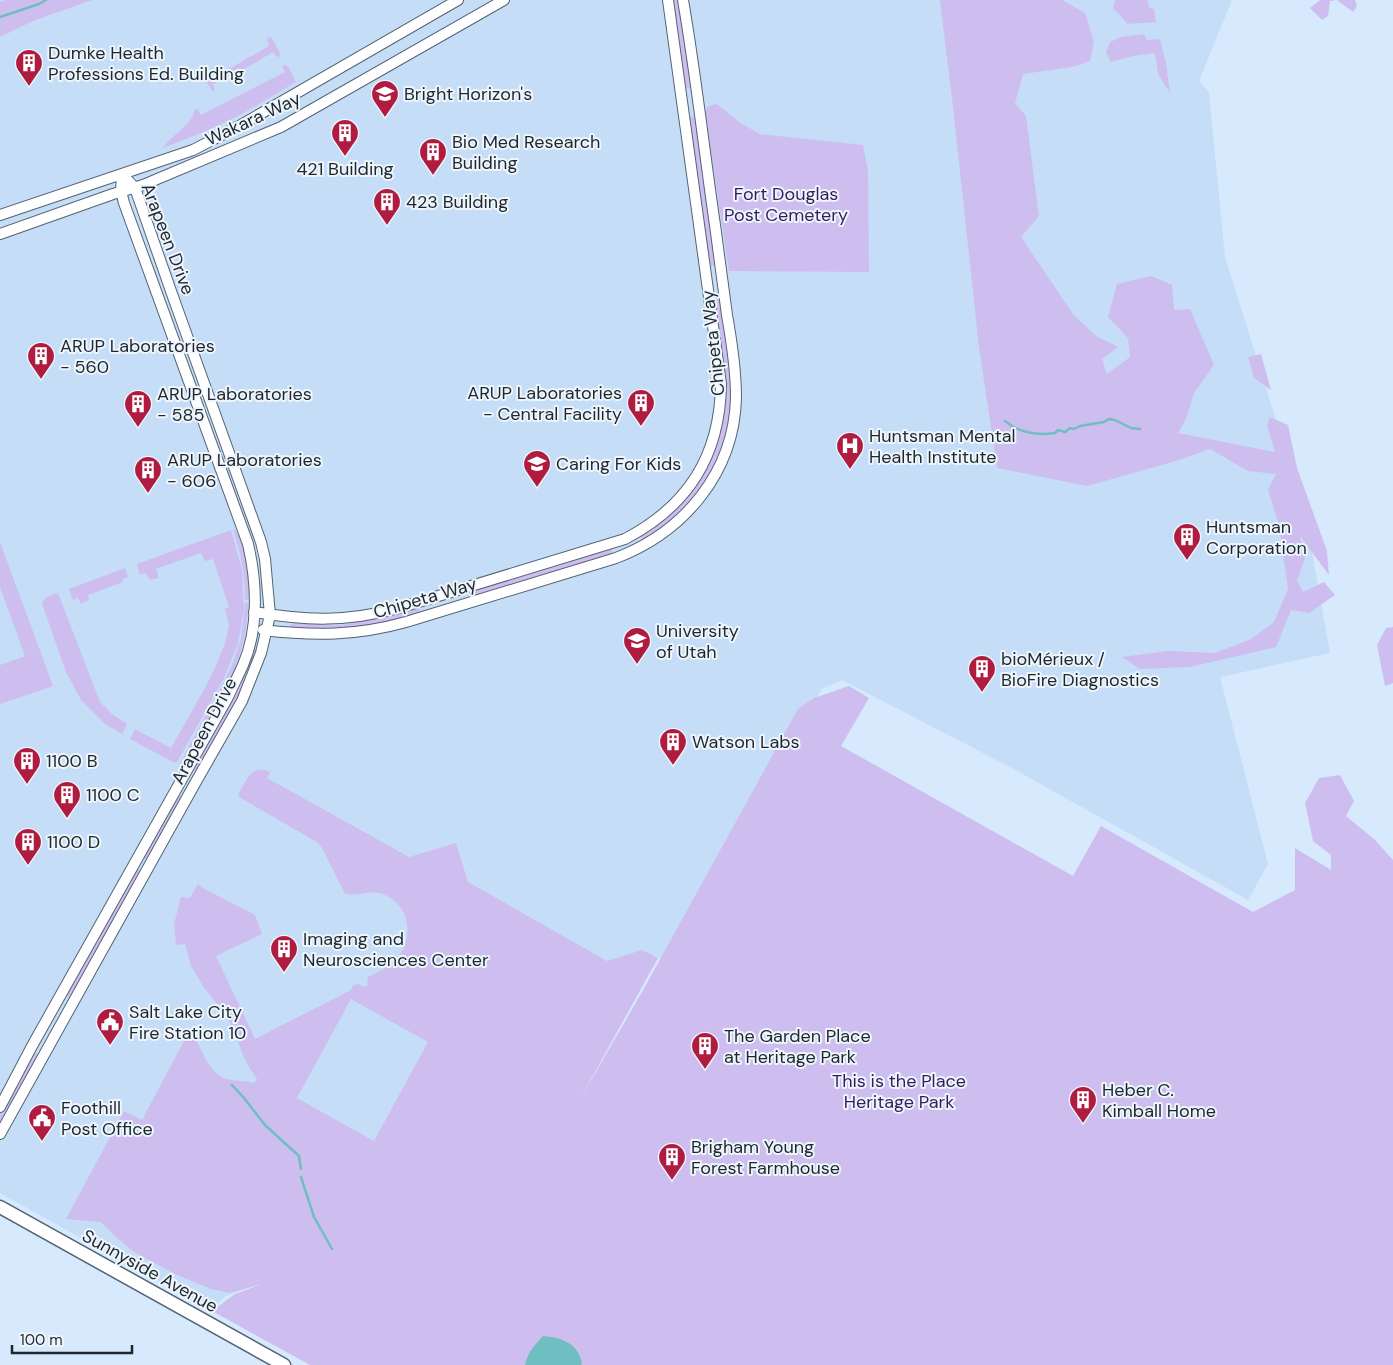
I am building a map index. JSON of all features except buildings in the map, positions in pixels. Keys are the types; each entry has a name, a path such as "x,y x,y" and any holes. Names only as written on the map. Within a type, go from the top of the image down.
{"main road":[{"name":"Sunnyside Avenue","path":"0,1207 284,1365"}],"street":[{"name":"Wakara Way","path":"0,216 193,150 241,125 458,0"},
{"name":"Wakara Way","path":"0,234 135,188 281,128 504,0"},
{"name":"Chipeta Way","path":"254,612 327,620 382,613 625,539 649,526 673,506 691,484 706,458 714,437 719,415 720,384 668,0"},
{"name":"Chipeta Way","path":"253,629 332,634 374,630 616,558 648,544 673,526 694,506 711,483 728,443 734,414 736,385 683,0"},
{"name":"Arapeen Drive","path":"0,1134 242,701 261,653 270,615 261,542 135,188 122,174"},
{"name":"Arapeen Drive","path":"0,1107 32,1046 228,697 244,664 253,629 254,573 248,544 124,203 121,192 122,174"}],"shaded area":[{"name":"University of Utah","path":"0,0 1232,0 1199,81 1209,93 1225,257 1305,512 1330,653 1220,677 1268,864 1248,900 1012,768 842,680 822,689 664,960 653,955 625,1005 330,1270 254,1285 226,1296 216,1305 214,1312 0,1193"},
{"path":"543,1336 557,1338 570,1344 578,1353 582,1364 525,1365 529,1353"}],"green space":[{"path":"6,0 92,0 33,21 0,37 0,2"},
{"path":"673,0 678,0 691,85 689,89 686,87"},
{"path":"940,0 1062,0 1085,13 1094,42 1090,61 1072,67 1023,74 1015,103 1026,116 1039,216 1021,237 1073,314 1096,336 1118,347 1102,359 1107,374 1130,357 1128,338 1108,317 1117,284 1151,276 1172,285 1174,310 1190,309 1214,365 1194,393 1186,419 1178,433 1275,452 1267,425 1270,417 1288,425 1297,468 1327,551 1329,575 1300,536 1305,558 1297,581 1303,592 1324,582 1335,595 1309,613 1291,610 1276,647 1190,667 1140,669 1122,657 1168,651 1215,653 1251,639 1274,622 1288,589 1279,525 1268,490 1276,474 1248,471 1210,449 1176,461 1087,486 997,468 979,347"},
{"path":"1115,0 1147,0 1149,7 1154,10 1156,22 1128,24 1113,8"},
{"path":"1320,0 1337,0 1330,1 1328,16 1322,20 1310,8"},
{"path":"1337,0 1355,0 1357,6 1353,12"},
{"path":"1144,34 1147,40 1160,39 1166,63 1170,93 1158,74 1155,53 1111,62 1106,52 1110,42 1121,37"},
{"path":"269,37 272,38 280,53 280,57 276,56 273,52 213,84 215,91 213,92 203,77 204,75 206,74 210,80 269,46 267,39"},
{"path":"284,65 289,68 296,82 242,114 211,129 163,148 186,125 195,109 201,115 285,72 282,66"},
{"name":"Fort Douglas Post Cemetery","path":"715,104 739,122 760,134 863,145 868,171 869,272 729,271 705,112 707,107"},
{"path":"691,116 695,119 715,264 712,266 709,264 689,119"},
{"path":"716,297 719,298 731,384 731,404 723,442 707,478 696,494 669,523 644,540 641,538 642,535 677,508 691,492 713,456 720,436 726,392 714,301"},
{"path":"1261,354 1271,390 1254,378 1248,357"},
{"path":"234,529 238,535 247,563 248,600 245,599 242,564"},
{"path":"231,530 242,570 244,609 238,644 223,680 175,763 130,739 135,729 171,748 216,666 225,643 229,625 225,609 229,607 213,559 205,561 201,553 156,569 159,578 150,580 145,573 140,575 137,564"},
{"path":"0,542 53,686 0,704 0,665 25,656 0,587"},
{"path":"612,550 612,554 474,596 472,592"},
{"path":"125,568 128,577 123,579 123,582 88,595 89,600 81,604 78,598 73,600 69,589"},
{"path":"58,593 100,702 112,714 127,724 122,734 105,724 81,700 66,672 42,604 46,598"},
{"path":"245,603 249,603 246,631 234,670 185,761 179,765 231,668 241,639"},
{"path":"418,608 419,613 378,626 325,630 292,628 290,626 293,623 340,625 385,618"},
{"path":"1393,627 1393,683 1385,686 1377,645 1386,628"},
{"path":"253,649 256,649 257,652 245,684 195,772 193,767"},
{"name":"This is the Place Heritage Park","path":"849,686 869,698 841,746 1073,876 1101,826 1253,912 1295,890 1295,848 1331,870 1331,855 1313,841 1305,803 1319,778 1340,775 1354,801 1346,816 1375,840 1393,860 1393,1365 310,1365 212,1311 235,1294 262,1284 230,1293 211,1289 177,1275 134,1252 101,1222 66,1219 124,1111 142,1120 190,1032 209,1065 219,1076 226,1079 254,1083 257,1079 242,1053 225,1013 205,989 191,966 185,944 176,945 174,924 181,897 190,898 198,884 255,915 262,934 216,956 255,1039 351,990 353,985 359,984 363,987 368,985 368,977 391,964 403,949 408,930 403,911 397,903 379,893 345,894 322,848 317,842 239,797 238,794 244,784 254,772 264,770 270,772 267,778 409,857 456,843 468,882 607,961 642,950 658,958 579,1101 642,992 798,709 814,698","holes":["351,999 428,1042 374,1141 297,1098"]},
{"path":"178,796 182,799 148,858 144,859 143,857"},
{"path":"33,828 39,832 37,843 24,847 19,845 22,834"},
{"path":"138,869 140,873 70,998 67,996 68,993 135,870"},
{"path":"37,1053 38,1056 0,1126 0,1115 34,1054"}],"waterway":[{"path":"0,17 46,0"},
{"path":"1005,421 1020,430 1040,434 1055,433 1058,430 1065,432 1070,428 1074,429 1080,426 1104,422 1109,419 1131,428 1140,429"},
{"path":"232,1085 265,1125 299,1156 301,1169"},
{"path":"301,1177 314,1217 332,1249"}],"place":[{"name":"Dumke Health Professions Ed. Building","path":"29,87"},
{"name":"Bright Horizon's","path":"385,118"},
{"name":"421 Building","path":"345,157"},
{"name":"Bio Med Research Building","path":"433,176"},
{"name":"423 Building","path":"387,226"},
{"name":"ARUP Laboratories - 560","path":"41,380"},
{"name":"ARUP Laboratories - Central Facility","path":"641,427"},
{"name":"ARUP Laboratories - 585","path":"138,428"},
{"name":"Huntsman Mental Health Institute","path":"850,470"},
{"name":"Caring For Kids","path":"537,488"},
{"name":"ARUP Laboratories - 606","path":"148,494"},
{"name":"Huntsman Corporation","path":"1187,561"},
{"name":"University of Utah","path":"637,665"},
{"name":"bioMérieux / BioFire Diagnostics","path":"982,693"},
{"name":"Watson Labs","path":"673,766"},
{"name":"1100 B","path":"27,785"},
{"name":"1100 C","path":"67,819"},
{"name":"1100 D","path":"28,866"},
{"name":"Imaging and Neurosciences Center","path":"284,973"},
{"name":"Salt Lake City Fire Station 10","path":"110,1046"},
{"name":"The Garden Place at Heritage Park","path":"705,1070"},
{"name":"Heber C. Kimball Home","path":"1083,1124"},
{"name":"Foothill Post Office","path":"42,1142"},
{"name":"Brigham Young Forest Farmhouse","path":"672,1181"}]}
